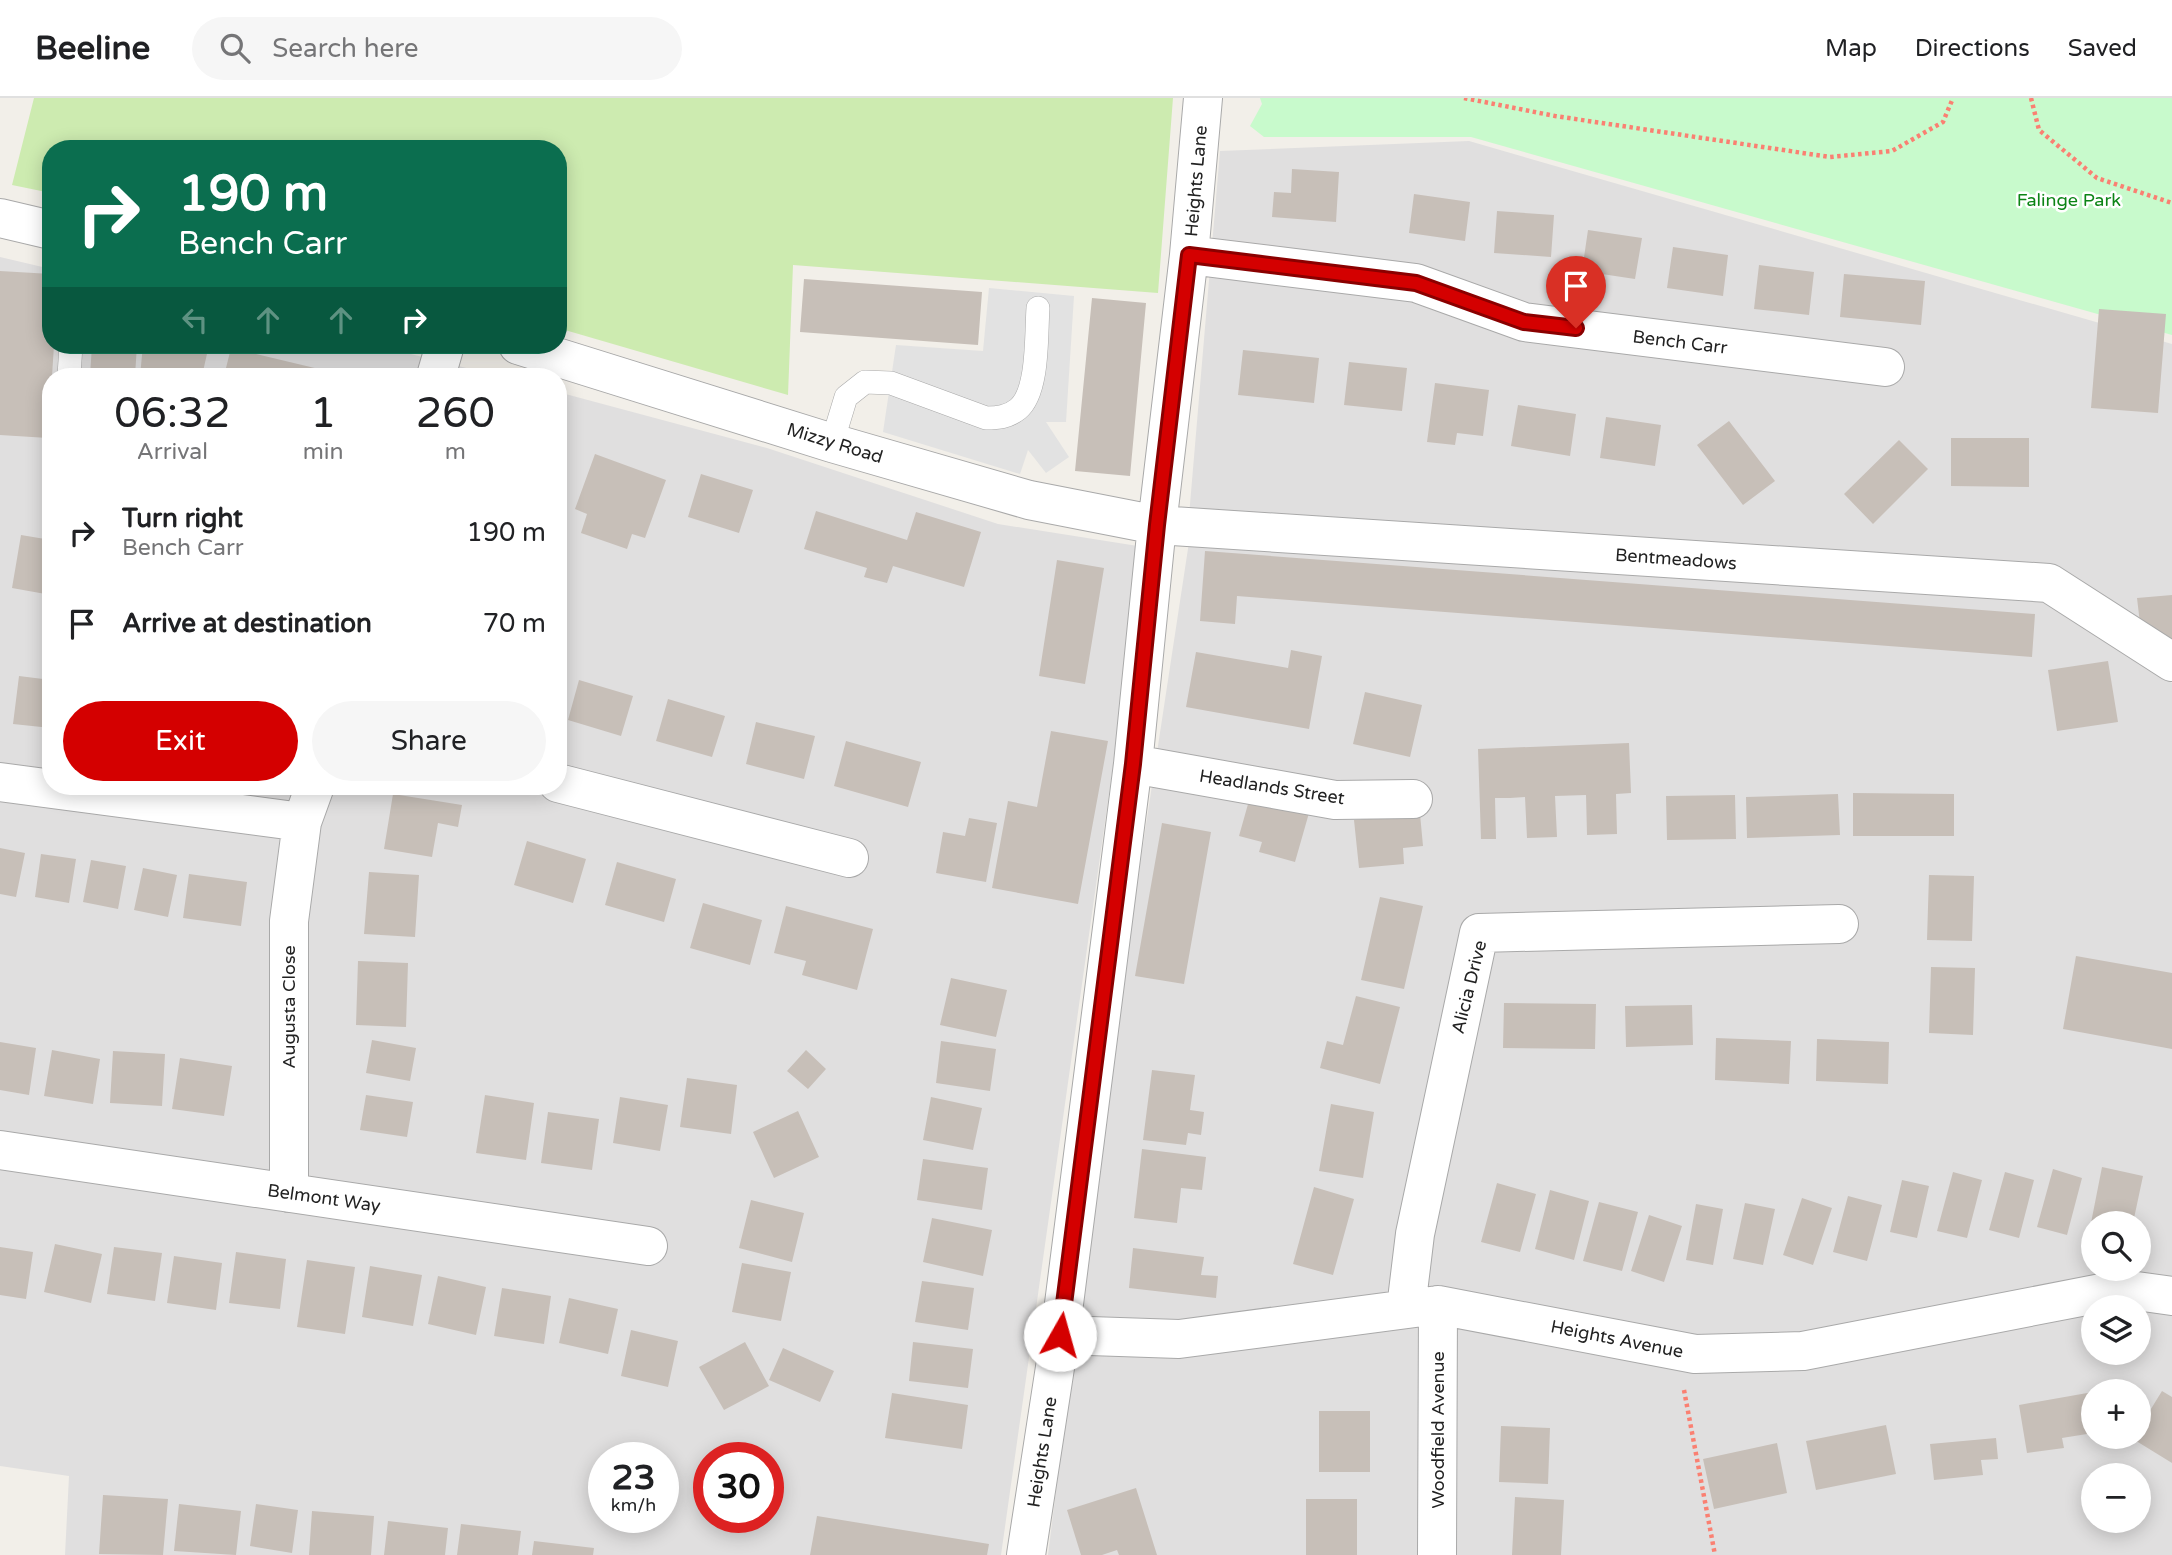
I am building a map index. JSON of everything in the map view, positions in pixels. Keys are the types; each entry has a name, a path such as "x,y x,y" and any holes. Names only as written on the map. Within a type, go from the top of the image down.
{"street":[{"name":"Heights Lane","path":"1026,1555 1060,1335 1133,764 1157,525 1189,255 1203,98"},
{"path":"0,218 42,228"},
{"name":"Bench Carr","path":"1189,255 1416,283 1524,322 1885,367"},
{"name":"Mizzy Road","path":"546,354 832,443 1029,500 1157,525"},
{"name":"Bentmeadows","path":"1157,525 2049,583 2172,662"},
{"name":"Headlands Street","path":"1133,764 1335,800 1413,799"},
{"path":"0,782 42,788"},
{"path":"567,785 849,858"},
{"path":"98,795 302,822"},
{"name":"Augusta Close","path":"289,1193 289,921 302,822 312,795"},
{"name":"Alicia Drive","path":"1422,1307 1415,1234 1479,933 1839,924"},
{"name":"Belmont Way","path":"0,1150 648,1246"},
{"name":"Heights Avenue","path":"1060,1335 1179,1339 1422,1307 1695,1354 1803,1352 2122,1289 2172,1296"},
{"name":"Woodfield Avenue","path":"1422,1307 1437,1555"}],"lane":[{"path":"832,443 846,397 864,382 891,383 986,418 1002,417 1018,409 1027,397 1033,379 1038,308"}],"path":[{"path":"1464,98 1555,116 1829,157 1892,151 1943,122 1953,98"},
{"path":"2031,98 2039,130 2097,178 2172,203"},
{"path":"1676,1351 1715,1555"}],"shaded area":[{"path":"1469,141 2172,344 2172,645 2047,573 1189,516 1220,151"},
{"path":"0,257 42,267 42,354 411,354 466,368 42,368 42,795 567,795 567,394 767,448 998,524 1144,547 1001,1555 65,1555 69,1476 0,1466"},
{"path":"989,288 1074,296 1066,422 1046,422 1069,457 1046,473 1028,450 1020,474 883,432 896,345 983,351"},
{"path":"1191,529 2050,596 2172,683 2172,1555 1048,1555 1107,1081"}],"green space":[{"path":"34,98 1173,98 1158,293 793,265 788,395 567,331 567,140 42,140 42,191 12,185"},
{"name":"Falinge Park","path":"1260,98 2172,98 2172,335 1471,137 1264,137 1250,126 1262,104"}],"building":[{"path":"1292,169 1339,172 1336,222 1272,217 1274,192 1291,193"},
{"path":"1414,194 1470,202 1465,241 1409,233"},
{"path":"1497,211 1554,215 1551,257 1494,253"},
{"path":"1588,230 1642,238 1635,279 1582,271"},
{"path":"1673,247 1728,255 1723,296 1667,288"},
{"path":"1759,265 1814,272 1809,315 1754,309"},
{"path":"0,271 42,273 42,354 53,354 53,368 42,368 42,438 0,435"},
{"path":"1844,274 1925,281 1921,325 1840,317"},
{"path":"804,279 982,292 978,345 800,332"},
{"path":"1092,298 1146,303 1130,476 1075,471"},
{"path":"2099,309 2166,314 2158,413 2091,408"},
{"path":"1243,350 1319,358 1314,403 1238,395"},
{"path":"91,354 136,354 136,368 91,368"},
{"path":"142,354 207,354 204,368 141,368"},
{"path":"230,354 256,354 315,368 226,368"},
{"path":"1349,362 1407,368 1402,411 1344,405"},
{"path":"1435,383 1489,390 1483,436 1457,433 1455,445 1427,442"},
{"path":"1518,405 1576,414 1570,456 1511,446"},
{"path":"1606,417 1661,425 1655,466 1600,458"},
{"path":"1729,421 1775,481 1743,505 1697,445"},
{"path":"1951,438 2029,438 2029,487 1951,486"},
{"path":"1899,440 1928,469 1873,524 1844,494"},
{"path":"595,454 666,480 645,538 632,534 627,549 581,533 587,514 575,509"},
{"path":"701,474 753,490 739,533 688,517"},
{"path":"816,511 907,540 916,512 981,532 964,587 893,566 887,583 864,577 867,568 804,549"},
{"path":"21,535 42,538 42,593 12,588"},
{"path":"1205,551 2035,614 2032,657 1237,596 1235,624 1200,621"},
{"path":"1057,560 1104,568 1085,684 1039,676"},
{"path":"2172,595 2172,648 2141,632 2137,598"},
{"path":"1291,650 1322,656 1309,729 1186,707 1196,652 1288,668"},
{"path":"2108,661 2118,722 2057,731 2048,670"},
{"path":"19,676 42,679 42,727 13,724"},
{"path":"579,680 633,696 621,736 568,720"},
{"path":"1365,692 1422,705 1410,757 1353,744"},
{"path":"668,699 725,716 712,757 656,741"},
{"path":"756,722 815,736 804,779 746,764"},
{"path":"1051,731 1108,741 1078,904 992,888 1008,801 1037,807"},
{"path":"846,741 921,762 908,807 834,786"},
{"path":"1629,743 1631,793 1616,794 1617,834 1587,835 1586,795 1555,796 1557,837 1527,838 1525,797 1495,798 1496,839 1481,839 1478,749"},
{"path":"1853,793 1954,794 1954,836 1853,836"},
{"path":"1838,794 1840,835 1747,838 1746,797"},
{"path":"393,795 462,805 458,827 438,823 432,857 384,849"},
{"path":"1735,795 1736,839 1667,840 1666,796"},
{"path":"1250,797 1309,813 1295,862 1259,852 1262,842 1239,836"},
{"path":"1420,814 1423,846 1403,848 1404,864 1359,868 1354,820"},
{"path":"969,818 997,823 986,882 936,873 943,832 965,836"},
{"path":"1162,823 1211,832 1184,984 1135,976"},
{"path":"527,841 586,859 573,903 514,885"},
{"path":"0,848 25,853 16,897 0,894"},
{"path":"41,854 76,859 69,903 35,897"},
{"path":"91,860 126,866 118,909 83,902"},
{"path":"617,862 676,879 664,922 605,905"},
{"path":"143,868 177,875 168,917 134,910"},
{"path":"369,872 419,875 415,937 364,934"},
{"path":"189,874 247,882 241,926 183,918"},
{"path":"1929,875 1974,876 1972,941 1927,940"},
{"path":"1380,897 1423,906 1404,989 1361,980"},
{"path":"703,903 762,920 750,965 690,948"},
{"path":"786,906 873,929 857,990 802,975 806,961 774,953"},
{"path":"2076,956 2172,973 2172,1049 2063,1029"},
{"path":"358,961 408,963 406,1027 356,1025"},
{"path":"1931,967 1975,968 1973,1035 1929,1033"},
{"path":"951,978 1007,990 996,1037 940,1025"},
{"path":"1356,996 1400,1007 1380,1084 1320,1068 1327,1041 1343,1045"},
{"path":"1504,1003 1596,1004 1595,1049 1503,1048"},
{"path":"1692,1005 1693,1045 1626,1047 1625,1006"},
{"path":"1716,1038 1791,1041 1789,1084 1715,1080"},
{"path":"1817,1039 1889,1042 1888,1084 1816,1081"},
{"path":"372,1040 416,1048 410,1081 366,1073"},
{"path":"941,1041 996,1049 990,1091 936,1083"},
{"path":"0,1042 36,1048 29,1095 0,1090"},
{"path":"52,1050 100,1059 93,1104 44,1096"},
{"path":"806,1050 826,1069 808,1089 787,1071"},
{"path":"113,1051 165,1054 162,1106 110,1103"},
{"path":"180,1058 232,1066 224,1116 172,1109"},
{"path":"1152,1070 1195,1075 1190,1110 1204,1112 1201,1135 1188,1133 1186,1145 1143,1140"},
{"path":"687,1078 737,1085 731,1134 680,1127"},
{"path":"366,1095 413,1102 407,1137 360,1130"},
{"path":"485,1095 534,1103 526,1160 476,1153"},
{"path":"620,1097 668,1105 660,1151 613,1143"},
{"path":"931,1097 982,1108 973,1150 923,1140"},
{"path":"1331,1104 1374,1112 1363,1178 1319,1171"},
{"path":"798,1111 819,1157 774,1178 753,1132"},
{"path":"548,1112 599,1119 592,1170 541,1163"},
{"path":"1142,1149 1206,1157 1202,1190 1181,1188 1177,1223 1134,1218"},
{"path":"923,1159 988,1168 982,1210 917,1200"},
{"path":"2102,1167 2143,1176 2136,1211 2093,1211"},
{"path":"2053,1169 2082,1178 2067,1235 2037,1227"},
{"path":"1953,1172 1982,1180 1967,1238 1937,1231"},
{"path":"2005,1172 2034,1180 2019,1238 1989,1230"},
{"path":"1902,1180 1929,1186 1917,1238 1890,1232"},
{"path":"1497,1183 1536,1194 1520,1252 1481,1242"},
{"path":"1314,1187 1354,1199 1333,1275 1293,1264"},
{"path":"1550,1190 1589,1201 1574,1260 1535,1249"},
{"path":"1848,1196 1882,1205 1867,1261 1833,1252"},
{"path":"1802,1198 1832,1208 1813,1265 1783,1255"},
{"path":"751,1200 804,1213 792,1262 739,1248"},
{"path":"1599,1202 1638,1212 1622,1271 1583,1261"},
{"path":"1745,1203 1775,1209 1763,1265 1733,1259"},
{"path":"1696,1204 1723,1209 1713,1265 1686,1260"},
{"path":"1649,1215 1682,1226 1664,1282 1631,1271"},
{"path":"932,1218 992,1230 983,1276 923,1262"},
{"path":"55,1244 102,1254 91,1303 44,1292"},
{"path":"0,1247 33,1252 26,1299 0,1295"},
{"path":"114,1247 162,1253 155,1301 107,1294"},
{"path":"1133,1248 1204,1257 1201,1275 1218,1276 1216,1298 1129,1288"},
{"path":"236,1252 286,1259 280,1309 229,1303"},
{"path":"174,1256 222,1263 216,1310 167,1303"},
{"path":"307,1260 355,1267 345,1334 297,1327"},
{"path":"742,1263 791,1272 781,1321 732,1312"},
{"path":"370,1266 422,1275 413,1326 362,1317"},
{"path":"438,1276 486,1287 476,1335 428,1324"},
{"path":"922,1281 974,1288 968,1330 915,1322"},
{"path":"502,1288 551,1296 544,1344 494,1336"},
{"path":"569,1298 618,1309 608,1354 559,1343"},
{"path":"631,1330 678,1341 668,1387 621,1376"},
{"path":"745,1342 769,1386 724,1410 699,1367"},
{"path":"913,1342 973,1349 968,1388 909,1381"},
{"path":"783,1348 834,1371 820,1402 769,1380"},
{"path":"2162,1391 2172,1397 2172,1463 2149,1449 2151,1409"},
{"path":"892,1393 968,1405 962,1449 885,1438"},
{"path":"2081,1394 2081,1435 2062,1438 2064,1448 2027,1453 2019,1405"},
{"path":"1319,1411 1370,1411 1370,1472 1319,1472"},
{"path":"1886,1425 1896,1474 1816,1490 1806,1441"},
{"path":"1501,1426 1550,1428 1548,1484 1499,1482"},
{"path":"1996,1438 1998,1459 1981,1460 1983,1475 1934,1480 1930,1444"},
{"path":"1777,1443 1787,1493 1714,1509 1703,1459"},
{"path":"1136,1488 1157,1555 1119,1555 1117,1550 1102,1555 1081,1555 1067,1510"},
{"path":"103,1495 168,1499 163,1555 99,1554"},
{"path":"1515,1497 1564,1500 1561,1555 1512,1555"},
{"path":"1306,1499 1357,1499 1357,1555 1306,1555"},
{"path":"179,1504 241,1511 236,1555 174,1551"},
{"path":"256,1504 298,1510 292,1553 250,1546"},
{"path":"312,1511 374,1516 371,1555 309,1555"},
{"path":"817,1516 989,1544 987,1555 810,1555"},
{"path":"388,1521 448,1528 445,1555 384,1555"},
{"path":"461,1524 521,1531 518,1555 457,1555"},
{"path":"534,1541 594,1548 593,1555 532,1555"}],"route":[{"path":"1060,1335 1133,764 1157,525 1189,255 1416,283 1524,322 1576,328"}]}
